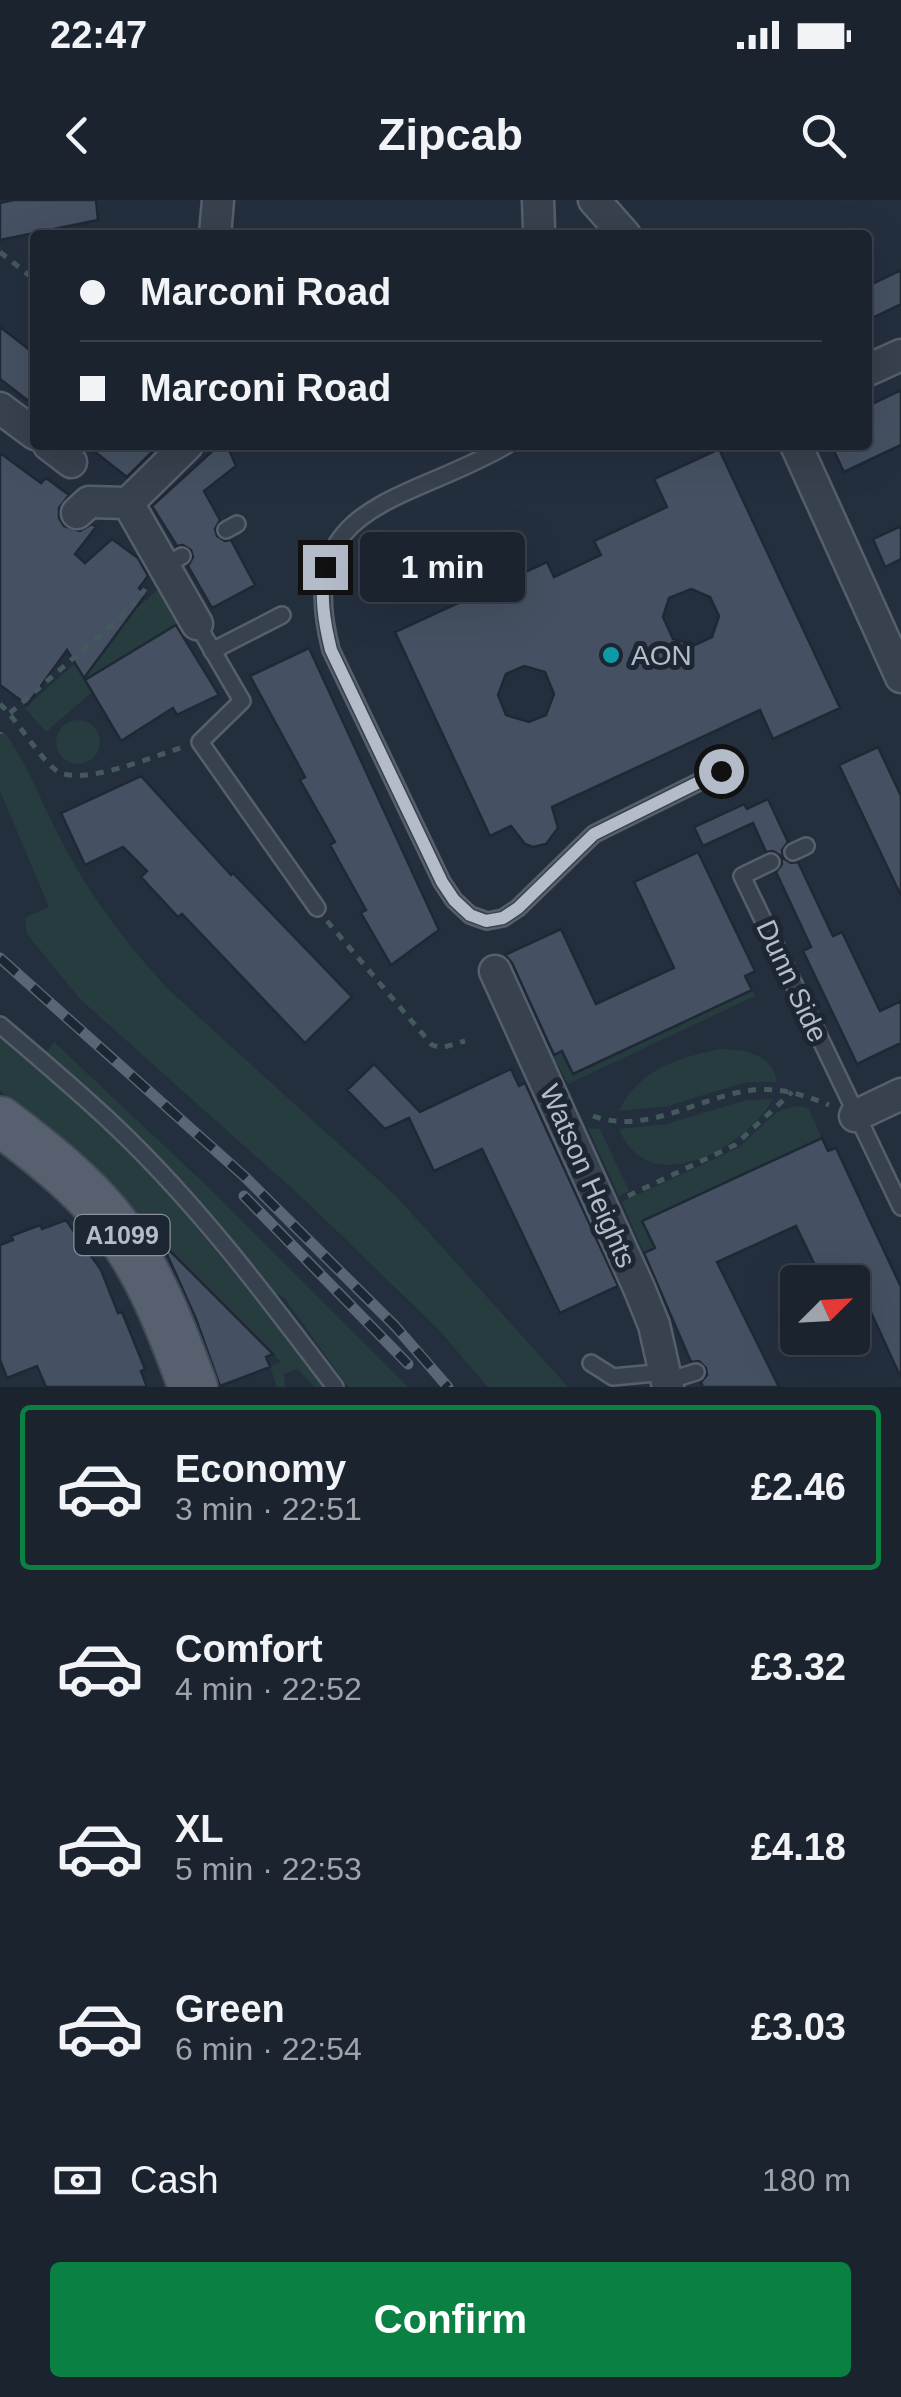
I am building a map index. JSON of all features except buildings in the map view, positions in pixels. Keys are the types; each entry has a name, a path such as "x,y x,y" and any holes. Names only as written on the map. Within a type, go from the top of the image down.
{"main road":[{"name":"A1099","path":"0,1121 68,1178 122,1236 152,1288 193,1387"}],"street":[{"path":"215,230 218,200"},
{"path":"594,200 621,230"},
{"path":"872,368 901,355"},
{"path":"0,408 30,430"},
{"path":"77,513 90,502 128,503 182,450"},
{"path":"798,450 901,678"},
{"path":"128,503 173,561 204,638"},
{"name":"Watson Heights","path":"494,970 603,1207 674,1378"},
{"path":"856,1116 901,1094"}],"lane":[{"path":"496,450 363,516 341,535 331,551 322,588 331,650 448,892 470,915 486,921 503,918 541,888 594,834 721,771"},
{"path":"282,615 204,638 242,701 200,742 317,908"},
{"name":"Dunn Side","path":"771,862 742,876 901,1208"},
{"path":"0,1026 118,1128 211,1230 334,1387"},
{"path":"591,1363 613,1377 674,1378"}],"path":[{"path":"0,252 30,276"},
{"path":"10,713 128,611 173,561"},
{"path":"0,704 59,772 74,776 95,774 200,742"},
{"path":"317,908 424,1038 441,1048 465,1041"},
{"path":"581,1112 600,1119 646,1118 687,1110 747,1090 792,1092 856,1116"},
{"path":"603,1207 736,1145 792,1092"}],"green space":[{"path":"164,584 190,628 181,632 175,625 106,667 92,692 46,732 25,708"},
{"path":"78,720 94,726 100,742 94,758 78,764 62,758 56,742 62,726"},
{"path":"0,733 5,733 22,760 86,883 154,974 396,1196 568,1387 488,1387 439,1330 307,1202 80,999 27,934 25,918 49,907 0,791"},
{"path":"752,990 755,996 568,1084 557,1063 553,1064 549,1057 562,1051 573,1074"},
{"path":"0,1036 119,1139 260,1305 267,1307 326,1387 314,1387 298,1369 284,1374 285,1387 277,1387 270,1367 281,1362 187,1266 156,1241 142,1220 90,1165 0,1091"},
{"path":"54,1042 208,1187 408,1387 348,1387 286,1300 278,1293 275,1300 121,1123 46,1053"},
{"path":"720,1049 748,1052 763,1059 777,1082 746,1082 668,1106 619,1111 637,1085 660,1068"},
{"path":"773,1099 742,1134 720,1149 674,1165 652,1162 633,1151 619,1129 667,1124 746,1100"},
{"path":"796,1106 808,1108 822,1138 643,1220 655,1248 644,1253 622,1202 738,1148 777,1112"},
{"path":"588,1128 600,1129 629,1191 619,1196"}],"railway":[{"path":"0,958 245,1177 395,1326 448,1387"},
{"path":"244,1196 408,1364"}],"place":[{"name":"AON","path":"611,655"}],"route":[{"path":"325,567 324,620 331,650 428,857 454,900 470,915 486,921 503,918 541,888 594,834 721,771"}]}
